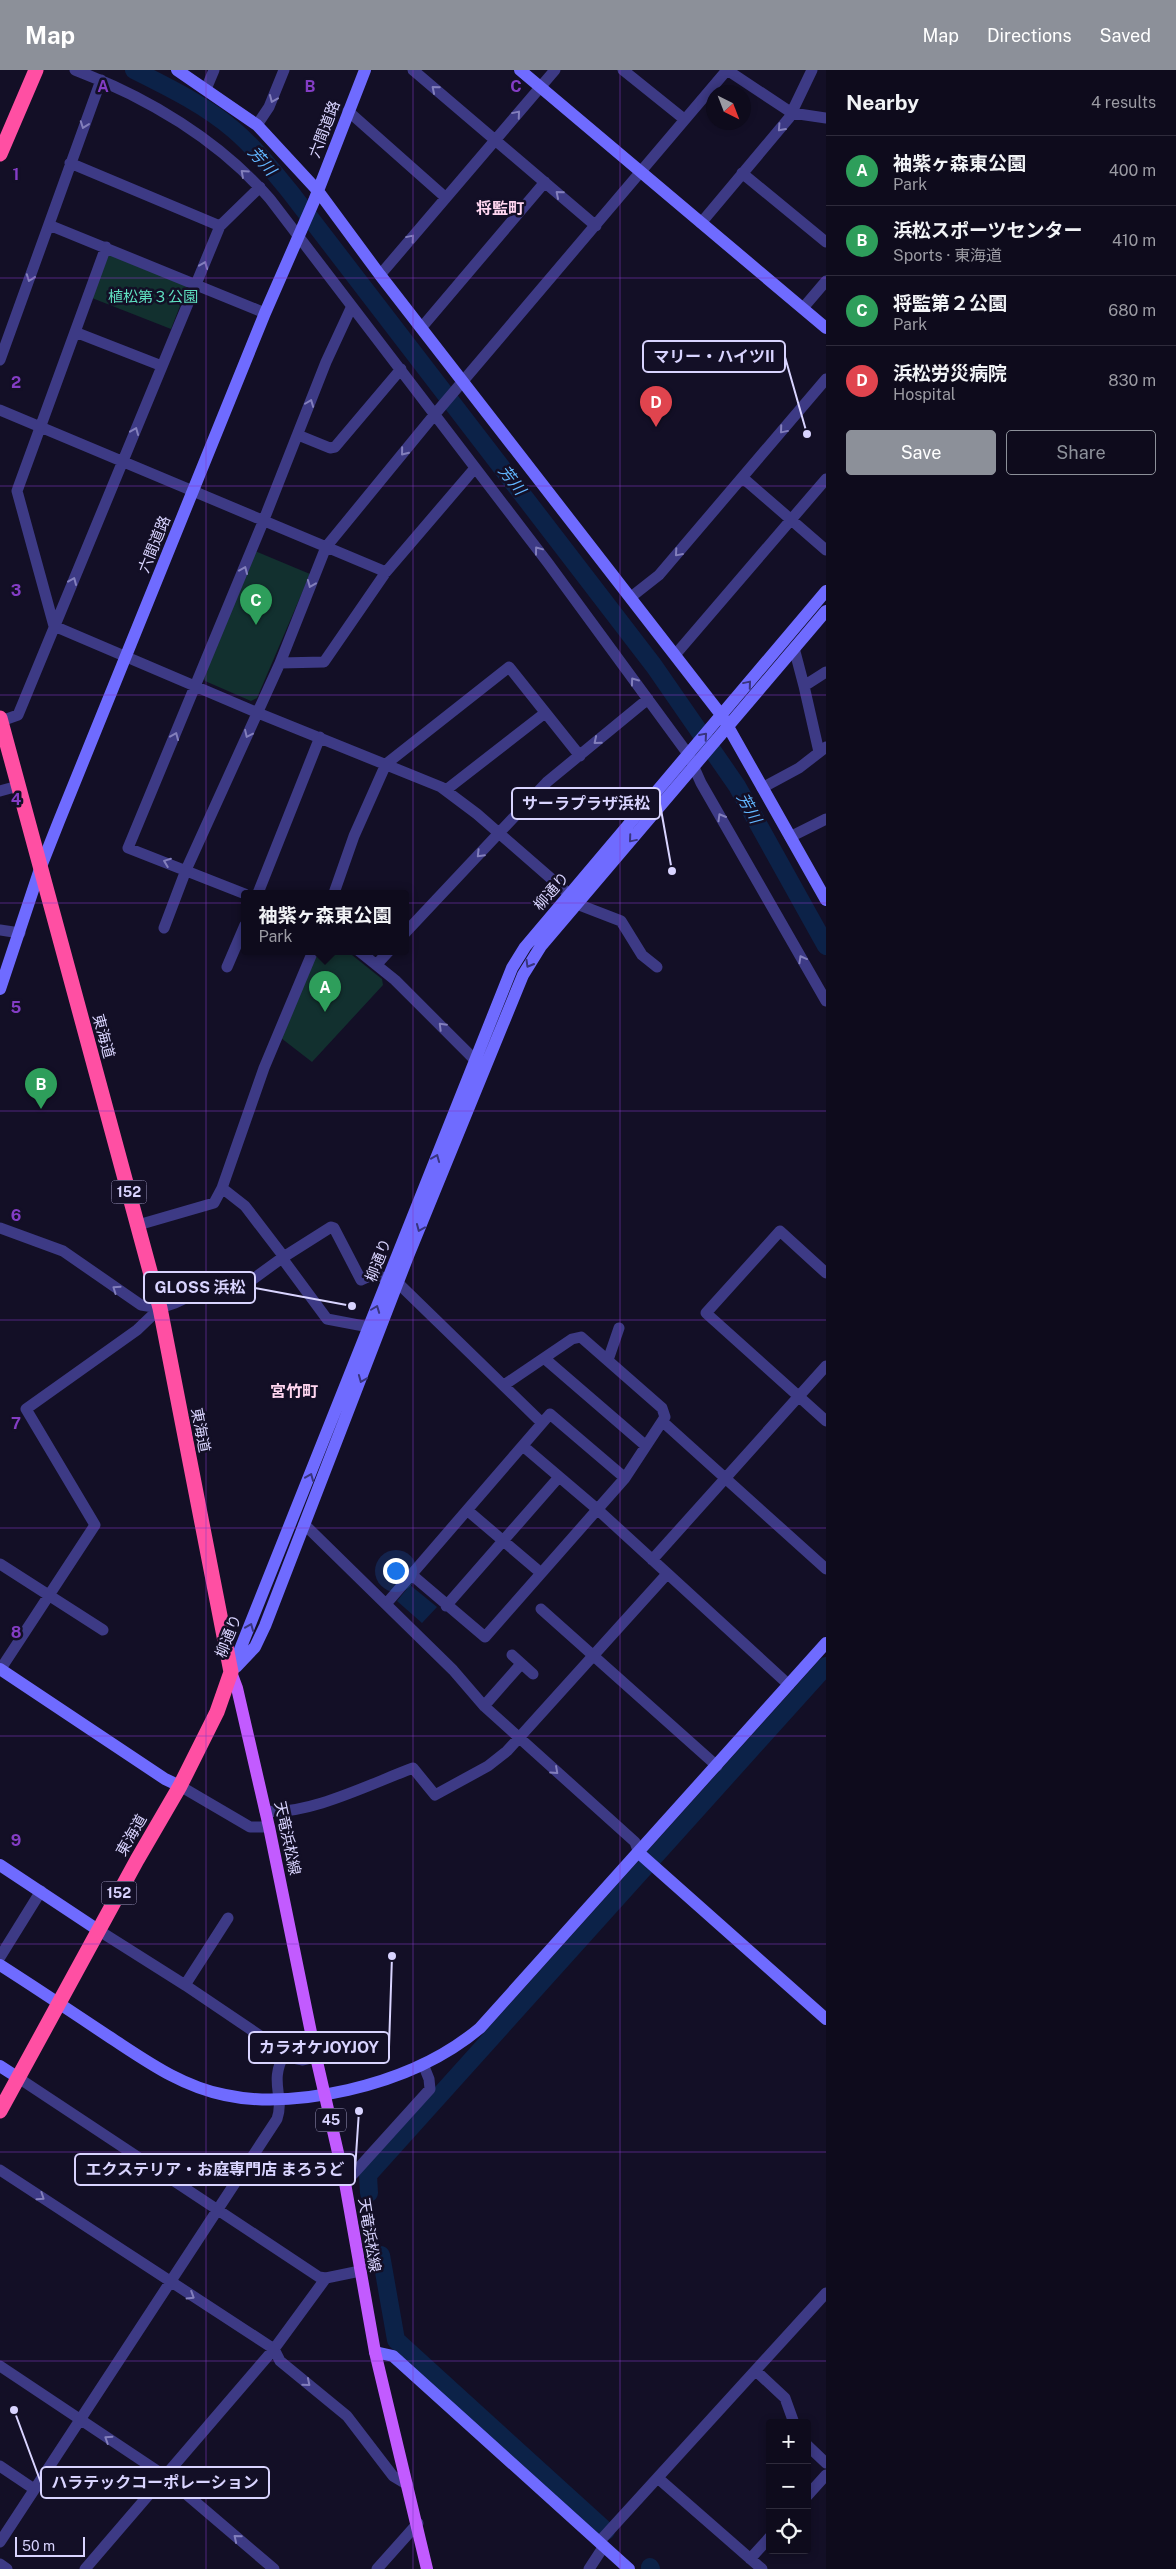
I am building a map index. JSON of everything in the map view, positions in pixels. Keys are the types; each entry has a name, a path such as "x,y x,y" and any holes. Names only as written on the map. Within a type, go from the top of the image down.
{"highway":[{"path":"0,154 36,70"},
{"name":"東海道","path":"0,719 160,1308 231,1672 217,1712 180,1786 98,1930 60,2004 17,2077 0,2111"}],"main road":[{"name":"天竜浜松線","path":"231,1672 237,1688 269,1827 316,2057 345,2183 375,2352 418,2523 427,2569"}],"street":[{"path":"74,70 146,101 195,133 260,187 300,234 351,308 436,413 692,758 826,1001"},
{"path":"177,70 206,88 257,125 422,327 461,383 675,655 722,723 824,892"},
{"path":"206,88 214,70"},
{"path":"257,125 269,107 284,70"},
{"name":"六間道路","path":"0,989 40,869 192,491 265,313 316,196 365,70"},
{"path":"413,70 596,226"},
{"path":"520,70 826,328"},
{"path":"380,275 555,70"},
{"path":"623,70 684,120"},
{"path":"164,928 186,870 280,663 326,547 461,383 642,173 727,70 792,113 826,118"},
{"path":"701,223 792,113 812,70"},
{"path":"0,360 101,80"},
{"path":"348,111 445,197"},
{"path":"70,164 220,226"},
{"path":"742,173 826,242"},
{"path":"422,327 545,182"},
{"path":"0,719 18,715 220,226 260,187"},
{"path":"49,225 265,313"},
{"path":"54,626 17,495 40,426 106,247"},
{"path":"803,308 826,280"},
{"path":"241,892 128,848 351,308"},
{"path":"75,332 162,366"},
{"path":"298,434 333,448 401,368"},
{"path":"631,597 659,575 826,379"},
{"path":"0,410 386,572"},
{"path":"280,663 324,662 386,572 475,468"},
{"path":"743,478 826,550"},
{"path":"675,655 826,479"},
{"path":"722,723 826,591"},
{"path":"722,723 794,648 826,611"},
{"path":"54,626 195,687 446,790 500,833 574,899 621,921 642,955 657,968"},
{"path":"762,788 799,768 822,749 794,648"},
{"path":"335,890 354,836 386,764 509,667 580,756"},
{"path":"804,686 826,672"},
{"path":"409,930 548,782 648,699"},
{"path":"446,790 545,713"},
{"name":"柳通り","path":"231,1672 369,1327 393,1281 522,975 574,899 722,723"},
{"path":"259,890 320,737"},
{"path":"0,791 18,786"},
{"path":"790,837 826,820"},
{"name":"柳通り","path":"231,1672 254,1647 304,1524 393,1281 515,963 524,947 574,899"},
{"path":"0,930 20,933"},
{"path":"227,967 241,934"},
{"path":"138,1224 214,1203 222,1188 264,1068 310,955"},
{"path":"365,955 377,964 476,1061"},
{"path":"377,964 385,955"},
{"path":"222,1188 245,1206 327,1319 369,1327"},
{"path":"0,1228 63,1251 141,1305 160,1308 175,1304 218,1283 234,1293 283,1258 331,1227 334,1228 361,1280 374,1274 393,1281 542,1423"},
{"path":"826,1272 780,1231 706,1313 826,1421"},
{"path":"160,1308 137,1330 26,1408 95,1525 0,1670 165,1779 250,1826 269,1827"},
{"path":"608,1360 619,1328"},
{"path":"412,1575 446,1606 485,1637 625,1478 663,1422 664,1412 662,1408 584,1339 576,1337 504,1386"},
{"path":"544,1358 646,1446"},
{"path":"652,1560 826,1366"},
{"path":"386,1604 550,1414 625,1478"},
{"path":"663,1422 826,1569"},
{"path":"523,1446 597,1509 789,1685"},
{"path":"446,1606 559,1477"},
{"path":"467,1510 541,1573"},
{"path":"304,1524 453,1670 484,1706 635,1842 642,1855 655,1867 826,2019"},
{"path":"0,1564 48,1597 103,1630"},
{"path":"265,1811 282,1813 312,1806 413,1768 435,1795 498,1759 667,1574"},
{"path":"542,1609 717,1766"},
{"path":"0,1966 180,2081 224,2095 278,2100 325,2095 388,2080 460,2044 480,2028 642,1855 717,1766 826,1643"},
{"path":"512,1655 534,1674"},
{"path":"484,1706 521,1664"},
{"path":"0,1865 98,1930 185,1984 285,2053 301,2060 316,2057"},
{"path":"0,1956 41,1891"},
{"path":"185,1984 228,1918"},
{"path":"0,2542 78,2420 277,2119 279,2113 276,2088 277,2066 285,2053"},
{"path":"345,2183 430,2089 429,2079 423,2064"},
{"path":"0,2066 319,2277 326,2278 360,2271"},
{"path":"0,2170 274,2349 280,2361 347,2416 393,2476 408,2485"},
{"path":"85,2569 274,2349 326,2278"},
{"path":"589,2569 601,2544 614,2527 826,2293"},
{"path":"375,2352 392,2356 629,2569"},
{"path":"0,2366 78,2420 165,2476 274,2569"},
{"path":"756,2371 785,2398 793,2419"},
{"path":"811,2449 826,2463"},
{"path":"0,2466 34,2489"},
{"path":"811,2492 826,2475"},
{"path":"659,2479 762,2569"},
{"path":"377,2569 418,2523"},
{"path":"750,2559 766,2541"},
{"path":"0,2564 7,2569"}],"green space":[{"name":"植松第３公園","path":"111,254 186,283 187,288 171,329 92,298 108,256"},
{"path":"255,551 310,574 257,698 251,701 205,681 202,675"},
{"path":"315,955 352,955 382,979 383,985 312,1062 281,1038"}],"water":[{"path":"410,1585 437,1607 422,1623 397,1601"}],"waterway":[{"name":"芳川","path":"134,70 186,97 223,121 249,144 291,193 654,666 737,786 826,946"},
{"path":"369,2193 368,2175 826,1666"},
{"path":"381,2255 396,2340 606,2531"}],"place":[{"name":"浜松労災病院","path":"656,427"},
{"name":"マリー・ハイツII","path":"807,434"},
{"name":"将監第２公園","path":"256,625"},
{"name":"サーラプラザ浜松","path":"672,871"},
{"name":"袖紫ヶ森東公園","path":"325,1012"},
{"name":"浜松スポーツセンター","path":"41,1109"},
{"name":"GLOSS 浜松","path":"352,1306"},
{"name":"カラオケJOYJOY","path":"392,1956"},
{"name":"エクステリア・お庭専門店 まろうど","path":"359,2111"},
{"name":"ハラテックコーポレーション","path":"14,2410"}],"district":[{"name":"将監町","path":"500,208"},
{"name":"宮竹町","path":"294,1391"}]}
